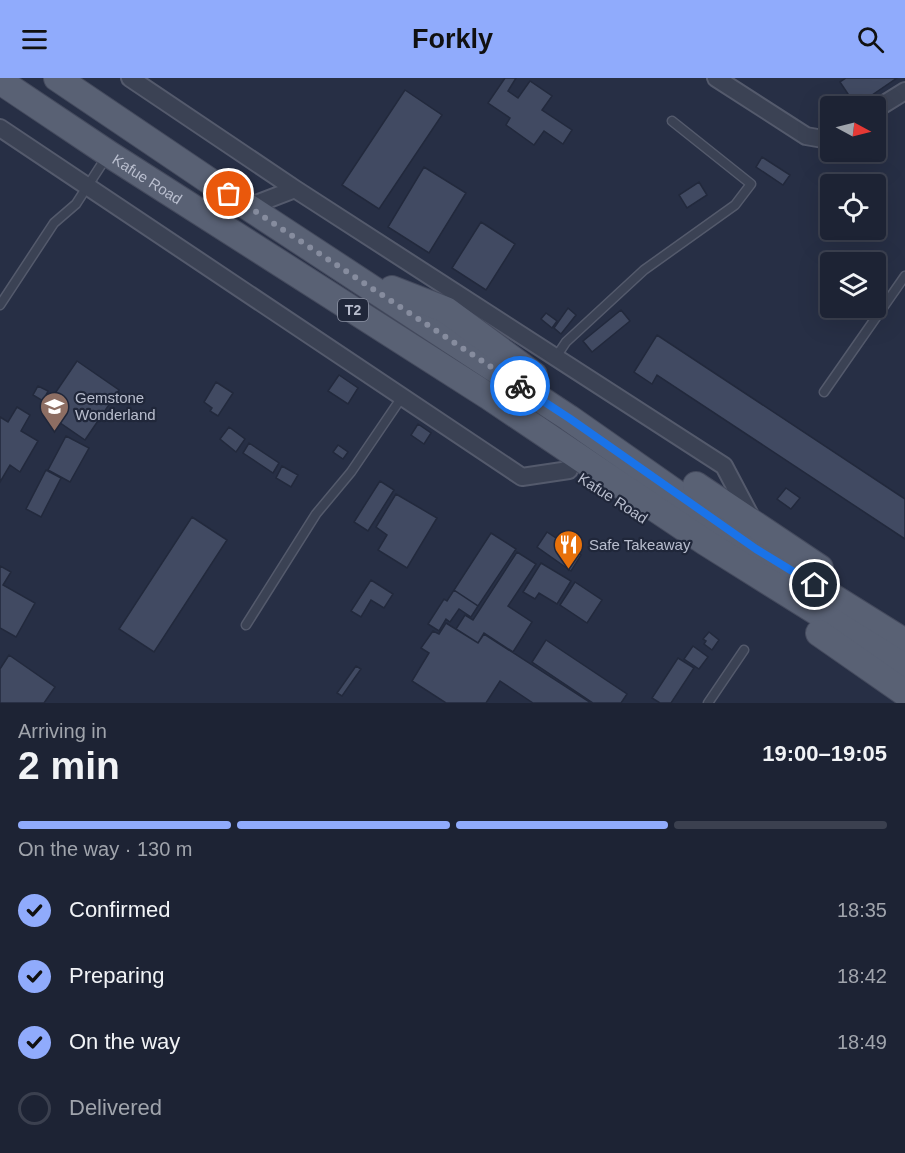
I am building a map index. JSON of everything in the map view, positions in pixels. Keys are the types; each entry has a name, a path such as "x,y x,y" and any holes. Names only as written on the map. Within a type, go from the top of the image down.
{"main road":[{"name":"T2","path":"57,78 248,207 569,418 756,549 905,642"},
{"name":"Kafue Road","path":"0,81 109,154 488,396 705,542 905,667"},
{"name":"T2","path":"344,270 446,310 562,396 905,623"},
{"name":"Kafue Road","path":"328,294 400,358 792,613 905,693"}],"street":[{"path":"130,78 295,189 724,466 755,524"},
{"path":"716,78 806,136 820,138"},
{"path":"886,103 905,91"},
{"path":"0,128 522,477 569,470"},
{"path":"248,207 295,189"}],"lane":[{"path":"556,357 566,342 644,270 735,205 751,184 672,121"},
{"path":"0,305 54,223 76,204 109,154"},
{"path":"824,392 905,276"},
{"path":"246,625 316,514 351,472 402,397"},
{"path":"708,703 744,650"}],"building":[{"path":"505,78 516,78 508,91 518,98 530,81 552,96 542,110 572,130 563,144 544,131 534,145 506,125 510,118 488,103"},
{"path":"846,78 897,78 871,96 849,96 840,82"},
{"path":"405,90 442,115 379,209 342,185"},
{"path":"762,157 790,175 783,185 756,167"},
{"path":"424,167 466,193 429,253 388,227"},
{"path":"699,182 707,195 687,208 679,195"},
{"path":"481,222 515,244 486,290 452,268"},
{"path":"568,308 576,315 561,334 554,328"},
{"path":"621,310 630,321 592,352 583,341"},
{"path":"546,313 557,321 552,328 541,319"},
{"path":"657,335 905,499 905,539 657,375 652,384 634,372"},
{"path":"77,361 119,390 85,440 43,411"},
{"path":"339,375 358,388 348,404 328,391"},
{"path":"216,382 233,393 218,416 210,411 212,408 204,402"},
{"path":"38,386 48,391 43,401 33,395"},
{"path":"17,407 30,415 21,431 38,441 20,472 10,465 0,482 0,417 8,422"},
{"path":"418,424 431,433 424,444 411,435"},
{"path":"229,427 245,439 236,452 220,439"},
{"path":"66,436 89,448 70,482 48,470"},
{"path":"249,443 279,463 273,473 243,453"},
{"path":"338,445 348,452 343,459 333,452"},
{"path":"282,466 298,475 291,487 276,478"},
{"path":"46,470 61,478 41,517 26,509"},
{"path":"380,481 394,490 368,531 354,522"},
{"path":"786,488 800,498 791,509 777,499"},
{"path":"396,494 437,518 407,568 378,550 387,535 376,527"},
{"path":"192,517 227,540 154,652 119,629"},
{"path":"547,532 581,555 571,571 537,547"},
{"path":"491,533 516,549 478,606 454,590"},
{"path":"517,552 536,564 508,606 532,622 513,652 484,633 478,643 456,629 465,615 473,620"},
{"path":"541,563 571,581 557,604 539,593 535,599 523,592"},
{"path":"0,566 11,572 3,585 35,603 16,637 0,628"},
{"path":"371,580 393,594 384,608 371,600 361,617 351,611"},
{"path":"575,582 602,600 587,623 560,605"},
{"path":"454,590 478,606 471,617 459,609 450,622 446,619 439,631 428,624 444,599 447,601"},
{"path":"446,623 478,643 484,634 591,703 533,703 500,681 486,703 446,703 412,681 429,653 421,648 433,631 439,634"},
{"path":"709,632 719,640 712,650 704,644 706,641 703,639"},
{"path":"546,640 627,694 621,703 593,703 532,662"},
{"path":"693,646 708,657 699,669 684,659"},
{"path":"9,655 55,687 44,703 0,703 0,669"},
{"path":"678,658 694,668 671,703 660,703 652,698"},
{"path":"356,666 361,669 342,696 337,693"}],"way so far":[{"path":"229,194 520,386"}],"place":[{"name":"Gemstone Wonderland","path":"54,432"},
{"name":"Safe Takeaway","path":"568,570"}],"route":[{"path":"520,386 756,549 815,585"}]}
